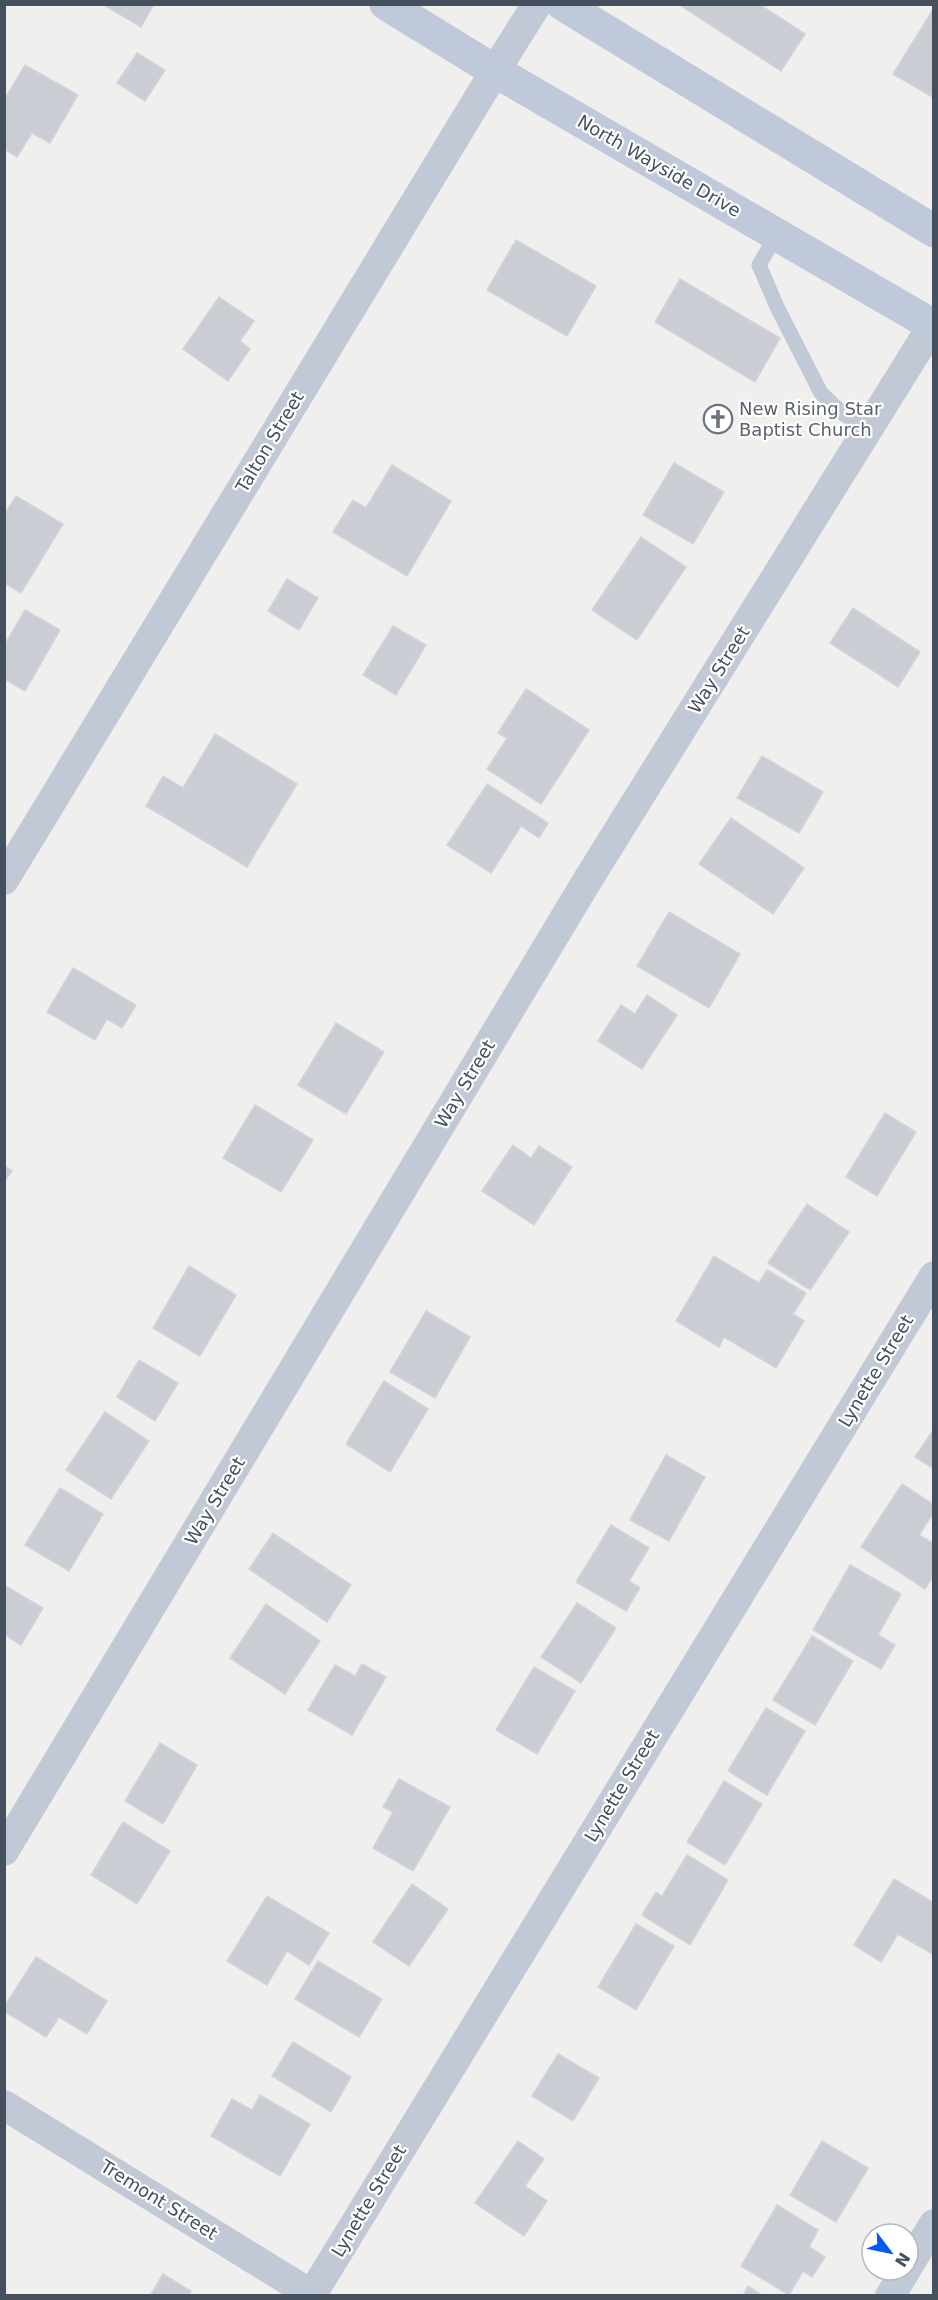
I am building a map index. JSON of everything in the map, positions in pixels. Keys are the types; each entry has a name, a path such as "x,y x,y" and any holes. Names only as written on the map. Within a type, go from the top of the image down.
{"main road":[{"name":"North Wayside Drive","path":"386,4 495,71 933,324"},
{"path":"562,4 933,231"}],"street":[{"name":"Talton Street","path":"4,880 537,4"},
{"name":"Way Street","path":"4,1851 587,881 933,324"},
{"name":"Lynette Street","path":"312,2295 933,1276"},
{"name":"Tremont Street","path":"4,2105 312,2295"},
{"path":"920,2246 933,2224"},
{"path":"890,2295 898,2282"}],"lane":[{"path":"777,234 759,265 777,307 821,393 841,412 867,430"}],"building":[{"path":"102,4 154,4 141,27"},
{"path":"678,4 759,4 805,34 781,71"},
{"path":"934,8 934,98 893,74"},
{"path":"137,53 165,70 145,101 117,83"},
{"path":"25,65 78,95 50,143 32,133 17,157 4,149 4,100"},
{"path":"516,240 596,286 567,336 487,290"},
{"path":"680,279 780,338 755,382 655,322"},
{"path":"219,297 254,321 240,341 250,349 228,381 183,349"},
{"path":"674,463 724,492 693,544 643,515"},
{"path":"392,465 451,501 407,576 333,532 353,500 366,508"},
{"path":"16,496 63,524 21,593 4,583 4,515"},
{"path":"641,537 686,567 637,640 592,610"},
{"path":"287,579 318,598 299,630 268,611"},
{"path":"853,608 920,652 898,687 830,643"},
{"path":"25,610 60,630 25,691 4,679 4,646"},
{"path":"393,626 426,645 396,695 363,675"},
{"path":"526,689 589,730 541,804 487,769 507,738 498,733"},
{"path":"215,734 297,784 247,867 146,806 163,776 183,788"},
{"path":"762,756 823,792 799,833 737,798"},
{"path":"487,784 548,823 539,838 521,826 491,873 447,845"},
{"path":"731,818 804,868 773,914 699,864"},
{"path":"669,912 740,954 709,1008 637,966"},
{"path":"73,968 136,1005 122,1028 107,1019 95,1040 47,1012"},
{"path":"647,995 677,1015 642,1069 598,1041 621,1005 635,1014"},
{"path":"336,1023 384,1052 346,1114 298,1085"},
{"path":"255,1105 313,1140 281,1192 223,1158"},
{"path":"885,1113 916,1132 877,1196 846,1177"},
{"path":"513,1145 531,1158 539,1146 572,1167 534,1225 482,1191"},
{"path":"4,1166 12,1171 4,1182"},
{"path":"807,1204 849,1232 810,1290 768,1263"},
{"path":"714,1256 759,1283 767,1270 806,1293 793,1314 804,1321 776,1368 724,1337 719,1347 676,1321"},
{"path":"189,1266 236,1295 200,1356 153,1328"},
{"path":"426,1311 470,1337 435,1398 390,1372"},
{"path":"139,1360 178,1383 155,1421 117,1397"},
{"path":"384,1381 428,1409 390,1472 346,1444"},
{"path":"105,1412 149,1441 111,1499 66,1470"},
{"path":"934,1429 934,1469 915,1457"},
{"path":"666,1455 705,1477 669,1541 630,1520"},
{"path":"902,1484 934,1505 934,1512 919,1535 934,1544 934,1575 925,1589 861,1547"},
{"path":"60,1488 103,1514 69,1571 25,1545"},
{"path":"611,1525 649,1548 629,1581 640,1588 626,1611 576,1582"},
{"path":"273,1533 351,1585 327,1622 249,1569"},
{"path":"850,1565 901,1594 878,1635 895,1645 881,1669 813,1630"},
{"path":"4,1585 43,1608 21,1645 4,1634"},
{"path":"577,1603 616,1628 581,1683 541,1657"},
{"path":"266,1604 320,1641 285,1694 230,1658"},
{"path":"812,1636 853,1661 815,1725 773,1700"},
{"path":"362,1664 386,1677 352,1735 308,1710 335,1665 355,1676"},
{"path":"534,1667 575,1691 537,1754 496,1730"},
{"path":"766,1708 805,1731 767,1795 728,1771"},
{"path":"160,1743 197,1765 163,1824 125,1801"},
{"path":"399,1779 450,1807 413,1871 373,1848 393,1812 383,1807"},
{"path":"724,1781 762,1804 725,1865 687,1842"},
{"path":"123,1822 170,1851 137,1904 91,1875"},
{"path":"687,1855 728,1880 690,1945 642,1915 656,1892 662,1896"},
{"path":"894,1879 934,1903 934,1955 898,1934 881,1962 854,1945"},
{"path":"412,1884 448,1909 409,1966 373,1942"},
{"path":"267,1896 329,1933 309,1965 287,1951 267,1985 227,1961"},
{"path":"636,1924 674,1946 636,2010 598,1987"},
{"path":"36,1957 107,2001 87,2034 59,2017 46,2037 4,2011 4,2007"},
{"path":"318,1961 382,1999 359,2037 295,1999"},
{"path":"293,2042 351,2077 331,2112 272,2076"},
{"path":"558,2054 599,2078 573,2121 532,2096"},
{"path":"260,2095 310,2124 280,2176 211,2136 232,2099 252,2110"},
{"path":"518,2141 544,2159 525,2186 547,2201 524,2236 475,2203"},
{"path":"822,2141 868,2168 836,2222 790,2195"},
{"path":"777,2205 818,2230 809,2247 825,2257 812,2277 803,2271 789,2295 741,2266"},
{"path":"163,2274 191,2291 189,2296 150,2296"},
{"path":"748,2286 763,2296 743,2296"}],"place":[{"name":"New Rising Star Baptist Church","path":"718,419"}]}
